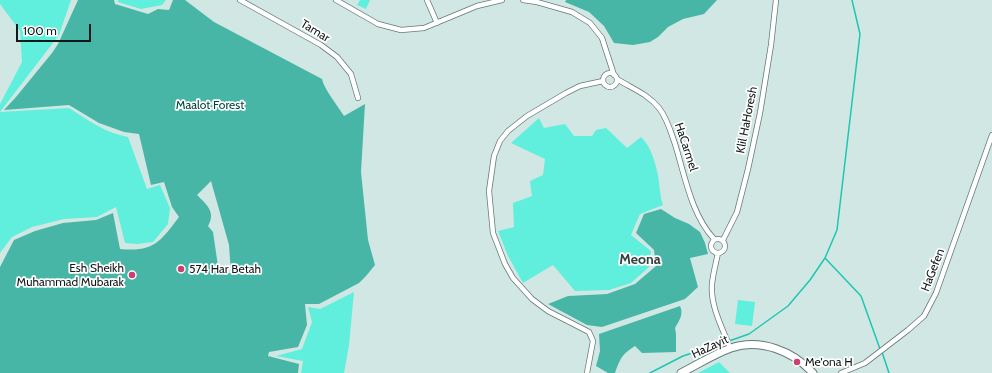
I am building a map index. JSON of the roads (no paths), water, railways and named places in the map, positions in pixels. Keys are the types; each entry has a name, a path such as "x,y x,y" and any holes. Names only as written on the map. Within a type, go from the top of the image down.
{"street":[{"name":"Tamar","path":"240,0 322,45 337,57 351,74 358,98"},
{"path":"336,0 369,20 401,30 424,28 477,6 502,0"},
{"path":"427,0 437,23"},
{"path":"523,0 564,10 582,17 590,23 602,38 608,55 610,66 616,77 616,83 610,87 605,86 603,81 608,67 608,55"},
{"name":"Klil HaHoresh","path":"723,240 738,212 748,169 760,113 771,45 776,0"},
{"path":"605,76 609,73 616,77"},
{"name":"HaCarmel","path":"616,77 642,92 659,108 669,125 694,206 701,222 714,239"},
{"path":"587,373 593,341 589,332 548,311 532,298 513,278 504,264 494,233 489,191 494,156 500,141 508,131 527,116 566,93 580,86 603,81"},
{"name":"HaGefen","path":"841,373 865,363 924,316 936,293 992,135"},
{"path":"718,238 723,240 725,247 723,251 718,253 711,249 711,244 714,239 718,238"},
{"path":"718,253 712,285 712,298 730,348"},
{"name":"HaZayit","path":"681,373 730,348 741,345 759,344 788,353 805,364 813,373"}],"waterway":[{"path":"729,341 749,334 788,306 810,280 825,258 837,230 860,34 852,0"},
{"path":"825,258 861,296 880,349"},
{"path":"650,373 683,356 725,342"},
{"path":"882,352 889,373"}],"place":[{"name":"574 Har Betah","path":"181,269"},
{"name":"Esh Sheikh Muhammad Mubarak","path":"132,275"},
{"name":"Me'ona H","path":"797,362"}],"district":[{"name":"Meona","path":"640,260"}],"park label":[{"name":"Maalot Forest","path":"210,105"}]}
